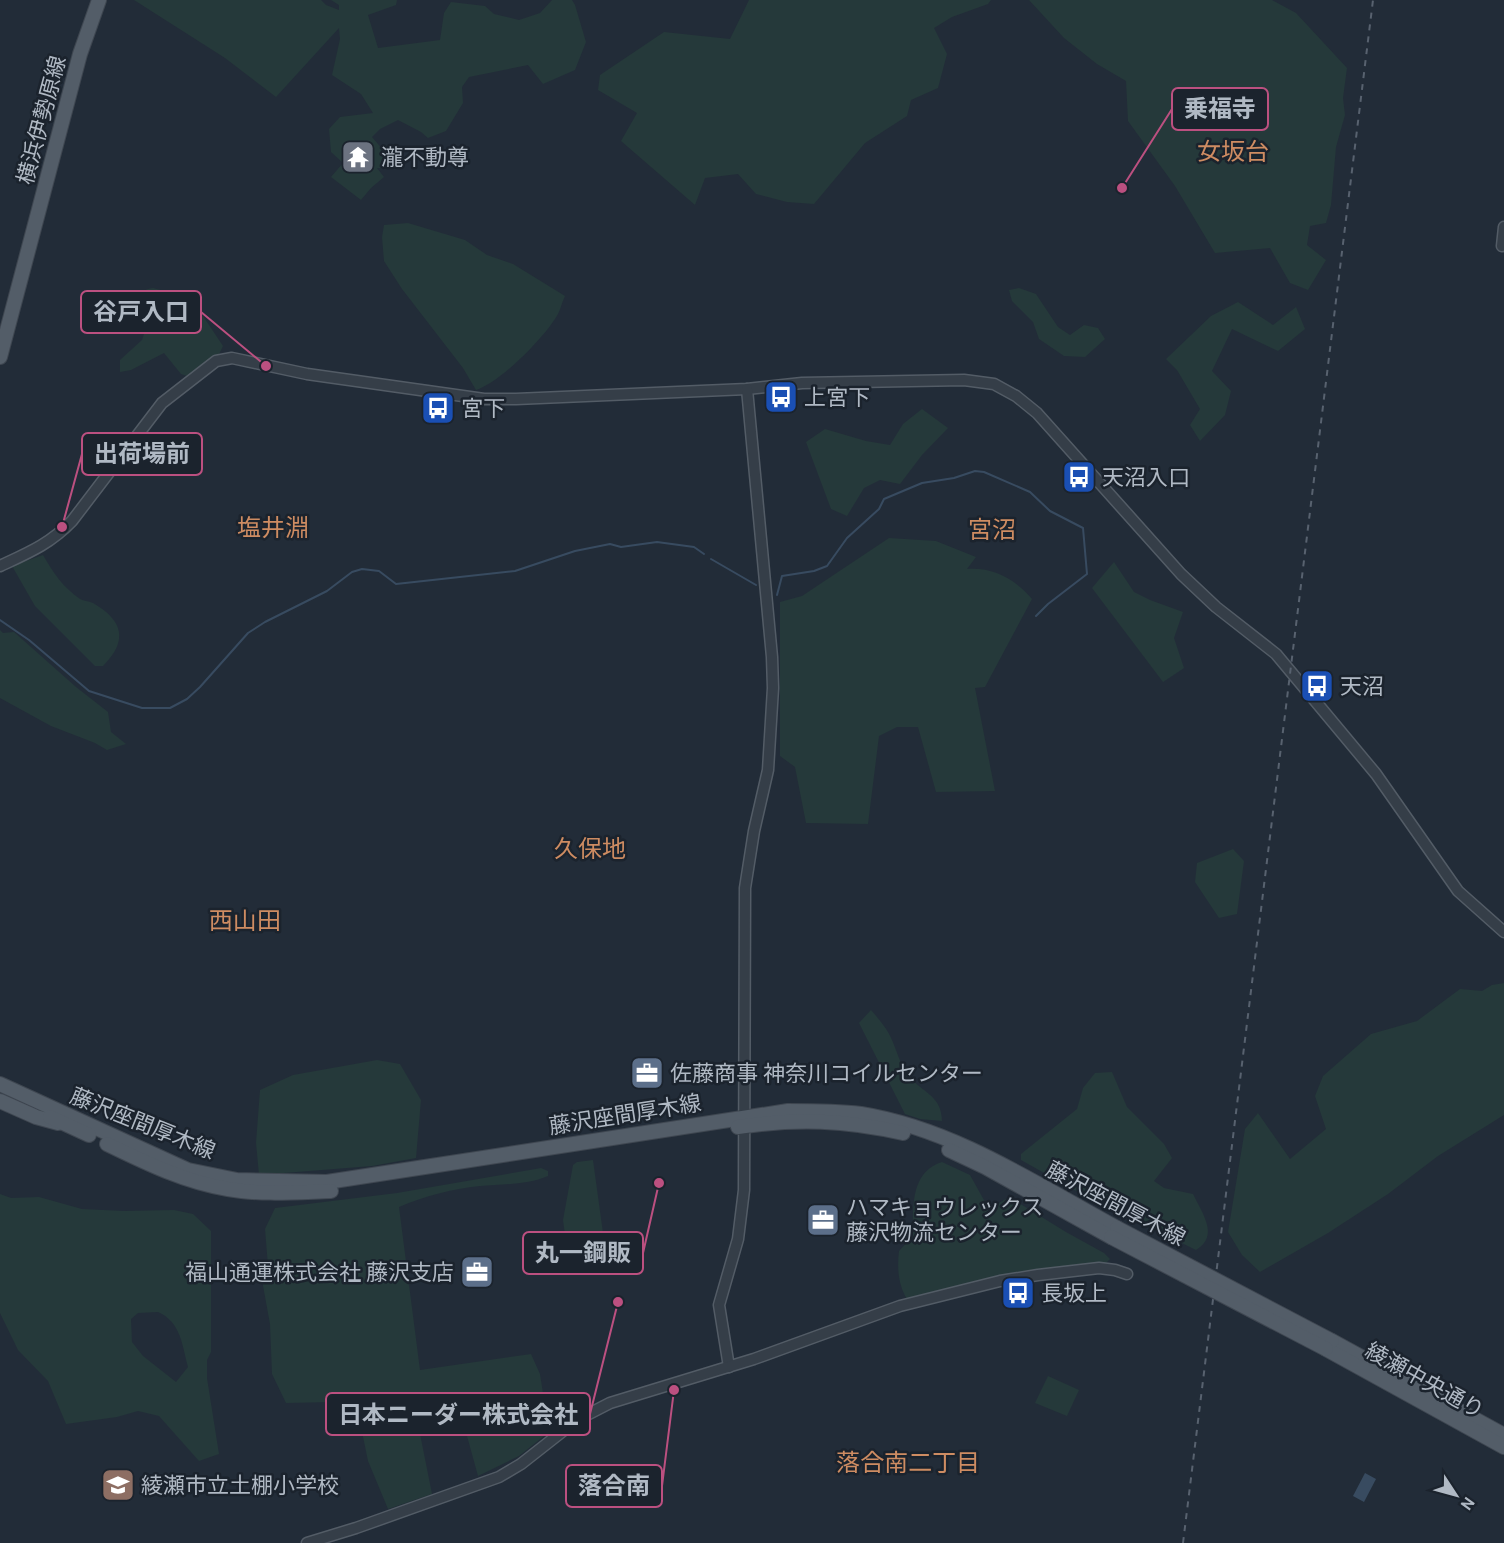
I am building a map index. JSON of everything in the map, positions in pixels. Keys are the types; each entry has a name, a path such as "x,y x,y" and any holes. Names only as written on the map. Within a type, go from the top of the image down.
{"main road":[{"name":"横浜伊勢原線","path":"0,325 70,61 92,0"},
{"name":"横浜伊勢原線","path":"0,357 80,54 99,0"},
{"path":"0,1077 36,1094 71,1122"},
{"name":"藤沢座間厚木線","path":"0,1084 143,1161 187,1179 229,1189 282,1192 330,1191 745,1121 788,1111 837,1112 886,1120 926,1131 984,1156 1114,1232 1329,1345"},
{"name":"藤沢座間厚木線","path":"0,1093 71,1122"},
{"path":"0,1101 36,1117 71,1122"},
{"name":"綾瀬中央通り","path":"1329,1345 1504,1435"},
{"name":"綾瀬中央通り","path":"1329,1345 1504,1447"}],"street":[{"path":"1502,246 1504,227"},
{"path":"0,566 45,545 60,534 162,403 216,361 232,358 307,374 484,399 747,389 802,383 964,380 994,384 1016,396 1037,413 1187,580 1216,607 1276,654 1376,774 1458,891 1504,932"},
{"path":"729,1367 719,1305 743,1214 745,888 754,831 768,770 773,688 747,389"},
{"path":"307,1543 483,1484 508,1473 561,1431 591,1412 619,1400 729,1367 900,1306 1000,1281 1099,1268 1115,1270 1127,1275"}],"green space":[{"path":"134,0 321,0 326,5 339,10 339,5 331,0 397,0 396,5 368,15 378,48 440,40 444,13 451,2 485,6 494,14 519,20 540,13 552,0 572,0 586,42 575,70 543,84 528,65 469,77 462,87 463,103 446,131 428,138 398,120 380,129 372,137 395,164 393,169 377,168 384,177 361,200 331,177 343,163 331,152 329,129 340,117 373,113 361,94 332,75 340,39 339,28 276,97 225,58"},
{"path":"749,0 991,0 988,4 952,17 934,28 947,54 938,88 911,100 907,116 865,143 814,204 787,202 756,194 738,174 705,178 695,205 621,141 637,113 598,90 600,75 664,32 730,39"},
{"path":"1029,0 1272,0 1296,13 1347,68 1343,98 1345,115 1336,147 1331,205 1326,223 1310,226 1307,245 1326,260 1308,290 1290,283 1270,248 1215,253 1175,186 1128,121 1126,81 1097,64 1064,38"},
{"path":"408,223 465,240 487,255 513,264 565,296 558,314 544,334 522,358 486,386 476,390 463,368 402,289 384,261 382,237 384,225"},
{"path":"153,288 191,298 223,346 218,356 205,362 187,376 181,374 164,353 131,370 120,372 120,360 142,340 146,328 132,312 135,298 143,291"},
{"path":"1019,288 1036,294 1058,327 1070,335 1084,325 1098,328 1105,339 1085,357 1064,356 1039,339 1033,322 1012,301 1009,290"},
{"path":"1238,302 1273,325 1296,307 1305,329 1278,351 1232,329 1212,371 1231,391 1225,415 1200,441 1190,425 1200,409 1177,370 1166,359 1211,316"},
{"path":"922,409 948,428 922,455 900,484 880,480 864,488 847,516 831,509 806,442 825,429 866,441 890,445 903,424"},
{"path":"889,538 936,541 976,557 967,569 995,572 1011,580 1032,599 985,687 975,688 995,791 936,792 918,727 897,727 879,736 868,824 806,823 795,767 780,756 780,602 802,596"},
{"path":"43,555 68,589 80,599 93,603 103,610 116,624 119,640 111,657 103,666 95,666 35,606 12,566"},
{"path":"1114,562 1134,592 1183,612 1174,638 1184,668 1163,682 1092,588"},
{"path":"0,630 3,633 14,632 108,712 111,732 126,744 107,750 51,726 0,698"},
{"path":"1233,849 1244,861 1237,914 1219,918 1195,882 1197,863"},
{"path":"1504,983 1504,1115 1438,1156 1388,1194 1328,1233 1260,1272 1242,1255 1228,1232 1245,1129 1258,1113 1290,1159 1326,1129 1315,1096 1323,1076 1371,1034 1417,1021 1460,989 1482,991 1492,985"},
{"path":"871,1010 888,1032 905,1071 938,1104 942,1121 920,1119 905,1114 859,1023"},
{"path":"377,1060 400,1064 421,1100 416,1158 372,1166 259,1175 256,1143 260,1090 293,1075"},
{"path":"1112,1072 1127,1107 1164,1144 1172,1158 1154,1181 1164,1188 1193,1194 1204,1216 1208,1231 1207,1238 1196,1250 1078,1192 1021,1160 1021,1154 1077,1109 1083,1088 1095,1073"},
{"path":"593,1160 606,1255 573,1260 568,1257 563,1220 573,1165 577,1162"},
{"path":"942,1162 970,1175 989,1209 1009,1197 1104,1253 1110,1259 1106,1263 972,1282 907,1299 899,1276 899,1251 913,1236 915,1192 919,1182 932,1167"},
{"path":"541,1168 548,1171 548,1176 523,1183 449,1191 399,1207 420,1370 531,1354 540,1374 549,1432 519,1456 478,1476 456,1396 413,1399 432,1494 388,1509 368,1461 361,1427 334,1402 286,1403 272,1374 270,1324 262,1280 268,1266 265,1229 275,1208 397,1193"},
{"path":"0,1194 11,1198 39,1197 82,1209 174,1210 193,1214 211,1231 211,1352 207,1360 207,1378 219,1454 199,1461 159,1416 138,1411 117,1417 66,1424 48,1381 18,1350 0,1313","holes":["158,1312 166,1316 176,1328 188,1367 176,1382 143,1356 132,1342 131,1319 138,1313"]},
{"path":"1048,1376 1079,1390 1067,1416 1035,1403"}],"water":[{"path":"1365,1473 1376,1479 1364,1502 1353,1496"}],"waterway":[{"path":"777,595 782,576 814,571 827,566 847,538 879,509 884,499 922,483 954,478 975,471 984,472 1030,492 1050,511 1083,528 1087,574 1036,616"},
{"path":"0,620 29,640 89,691 142,708 170,708 187,699 200,687 248,633 327,591 352,572 362,569 379,571 396,584 515,571 575,551 610,544 621,547 657,542 694,547 704,554"},
{"path":"711,559 756,585"}],"railway":[{"path":"1183,1543 1373,0"}],"place":[{"name":"瀧不動尊","path":"358,157"},
{"name":"乗福寺","path":"1122,188"},
{"name":"谷戸入口","path":"266,366"},
{"name":"上宮下","path":"781,397"},
{"name":"宮下","path":"438,408"},
{"name":"天沼入口","path":"1079,477"},
{"name":"出荷場前","path":"62,527"},
{"name":"天沼","path":"1317,686"},
{"name":"佐藤商事 神奈川コイルセンター","path":"647,1073"},
{"name":"丸一鋼販","path":"659,1183"},
{"name":"ハマキョウレックス 藤沢物流センター","path":"823,1220"},
{"name":"福山通運株式会社 藤沢支店","path":"477,1272"},
{"name":"長坂上","path":"1018,1293"},
{"name":"日本ニーダー株式会社","path":"618,1302"},
{"name":"落合南","path":"674,1390"},
{"name":"綾瀬市立土棚小学校","path":"118,1485"}],"district":[{"name":"女坂台","path":"1233,152"},
{"name":"塩井淵","path":"273,528"},
{"name":"宮沼","path":"992,530"},
{"name":"久保地","path":"590,849"},
{"name":"西山田","path":"245,921"},
{"name":"落合南二丁目","path":"908,1463"}]}
